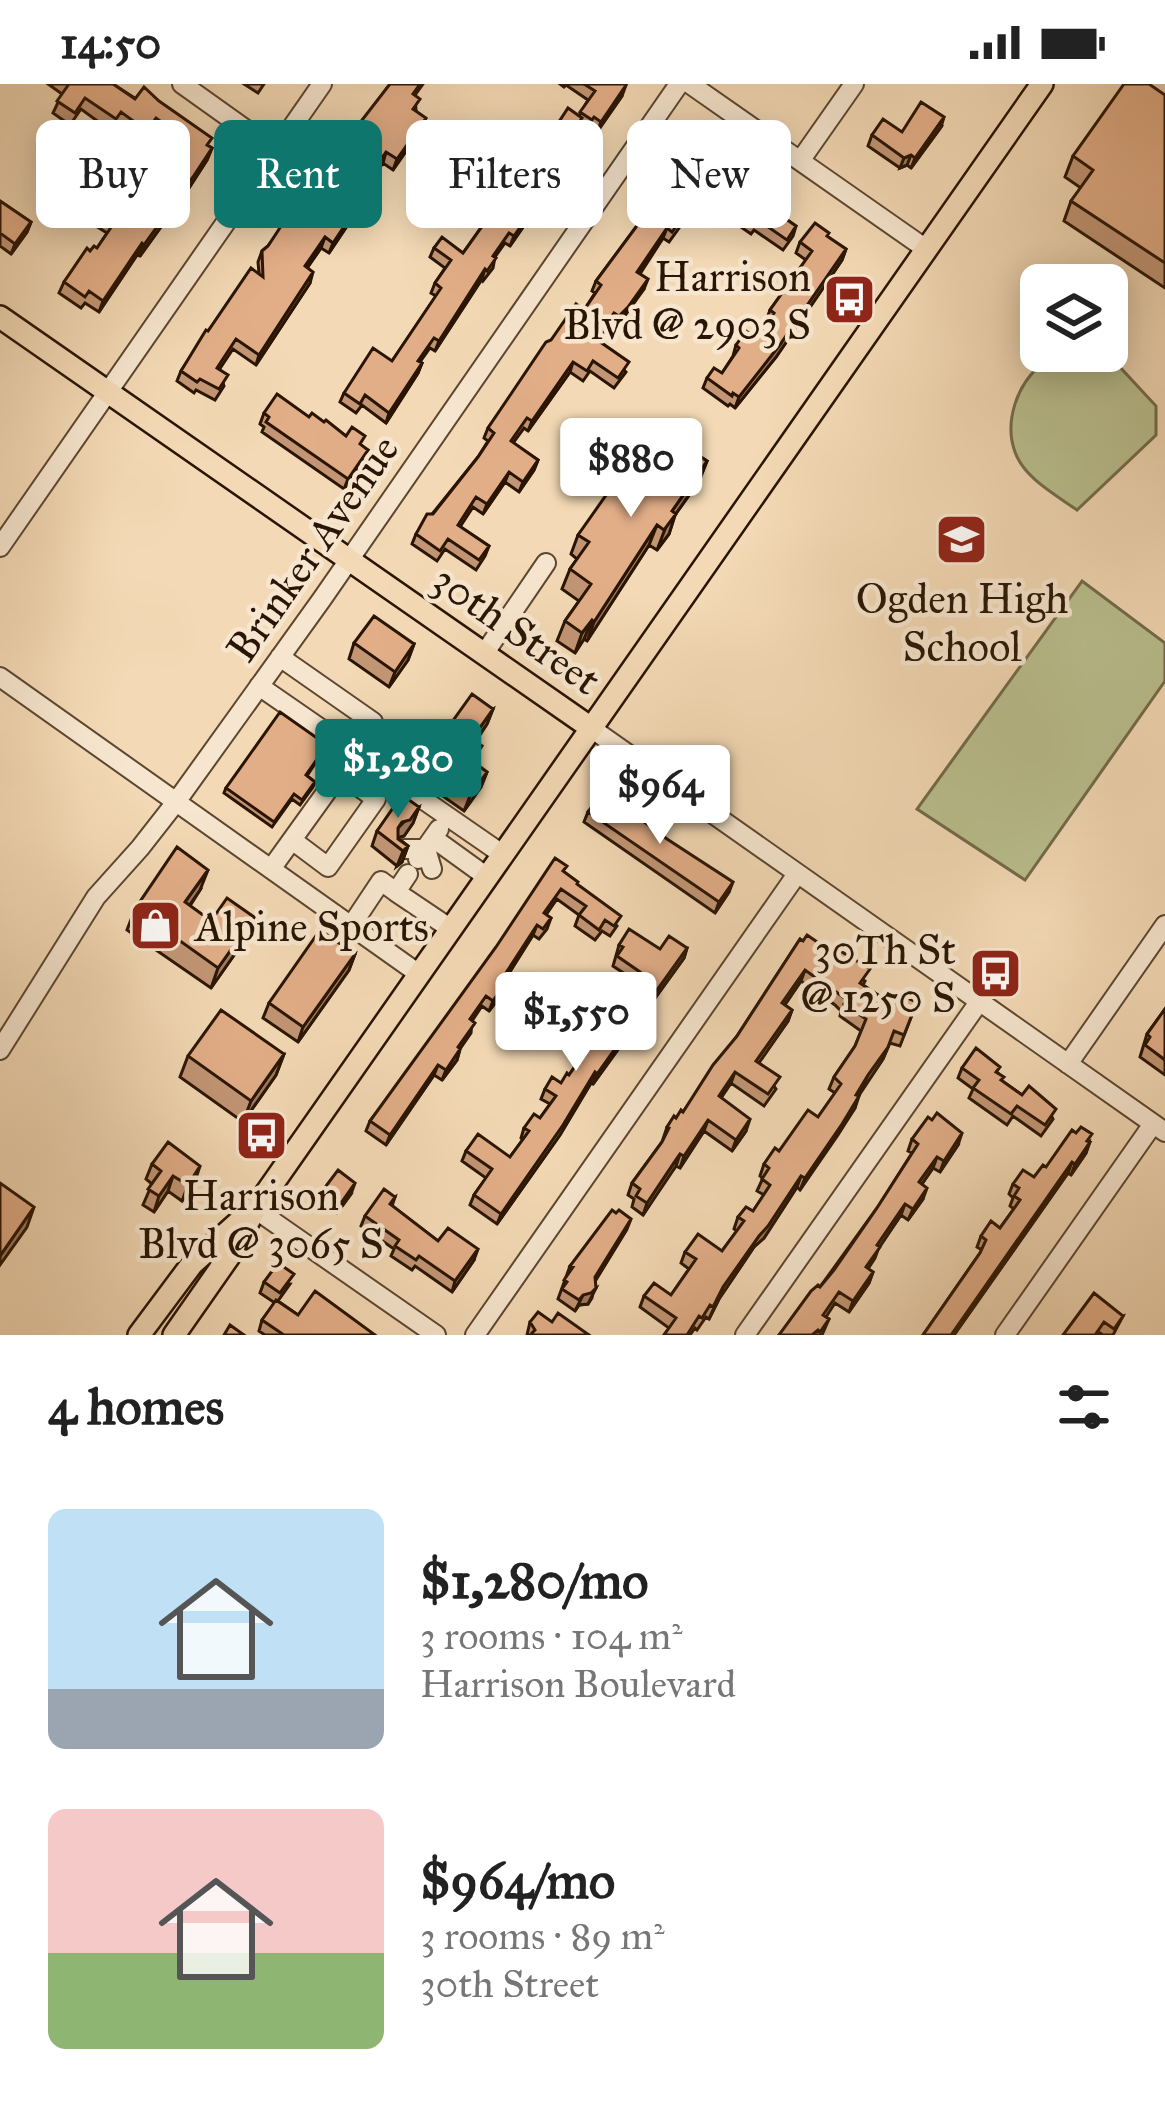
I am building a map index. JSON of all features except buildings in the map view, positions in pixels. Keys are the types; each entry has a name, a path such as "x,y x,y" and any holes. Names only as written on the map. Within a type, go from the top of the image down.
{"main road":[{"path":"174,1335 232,1252 255,1209 1042,84"},
{"name":"30th Street","path":"0,317 590,728"},
{"path":"139,1335 192,1264 255,1209"}],"street":[{"path":"182,84 233,120"},
{"path":"297,120 322,84"},
{"name":"Brinker Avenue","path":"0,1049 96,897 176,802 260,686 679,84"},
{"path":"690,84 926,249"},
{"path":"800,161 854,84"},
{"path":"0,547 222,228"},
{"path":"484,654 546,563"},
{"path":"280,657 373,722"},
{"path":"0,677 419,974"},
{"path":"260,686 502,854"},
{"name":"30th Street","path":"590,728 1159,1128"},
{"path":"271,869 340,773 376,800 328,867 292,840"},
{"path":"396,892 448,817"},
{"path":"417,861 487,877"},
{"path":"475,1335 796,874"},
{"path":"351,926 381,881 451,928"},
{"path":"1068,1064 1165,926"},
{"path":"745,1335 979,1001"},
{"path":"1005,1335 1159,1128"},
{"path":"255,1209 436,1335"},
{"path":"162,1335 210,1284"}],"green space":[{"path":"1124,372 1156,406 1156,435 1077,510 1042,485 1015,452 1012,416 1033,373"},
{"path":"1082,581 1165,643 1165,681 1025,880 917,809"}],"place":[{"name":"Harrison Blvd @ 2903 S","path":"850,300"},
{"name":"Ogden High School","path":"962,539"},
{"name":"Alpine Sports","path":"156,926"},
{"name":"30Th St @ 1250 S","path":"995,973"},
{"name":"Harrison Blvd @ 3065 S","path":"261,1136"}]}
